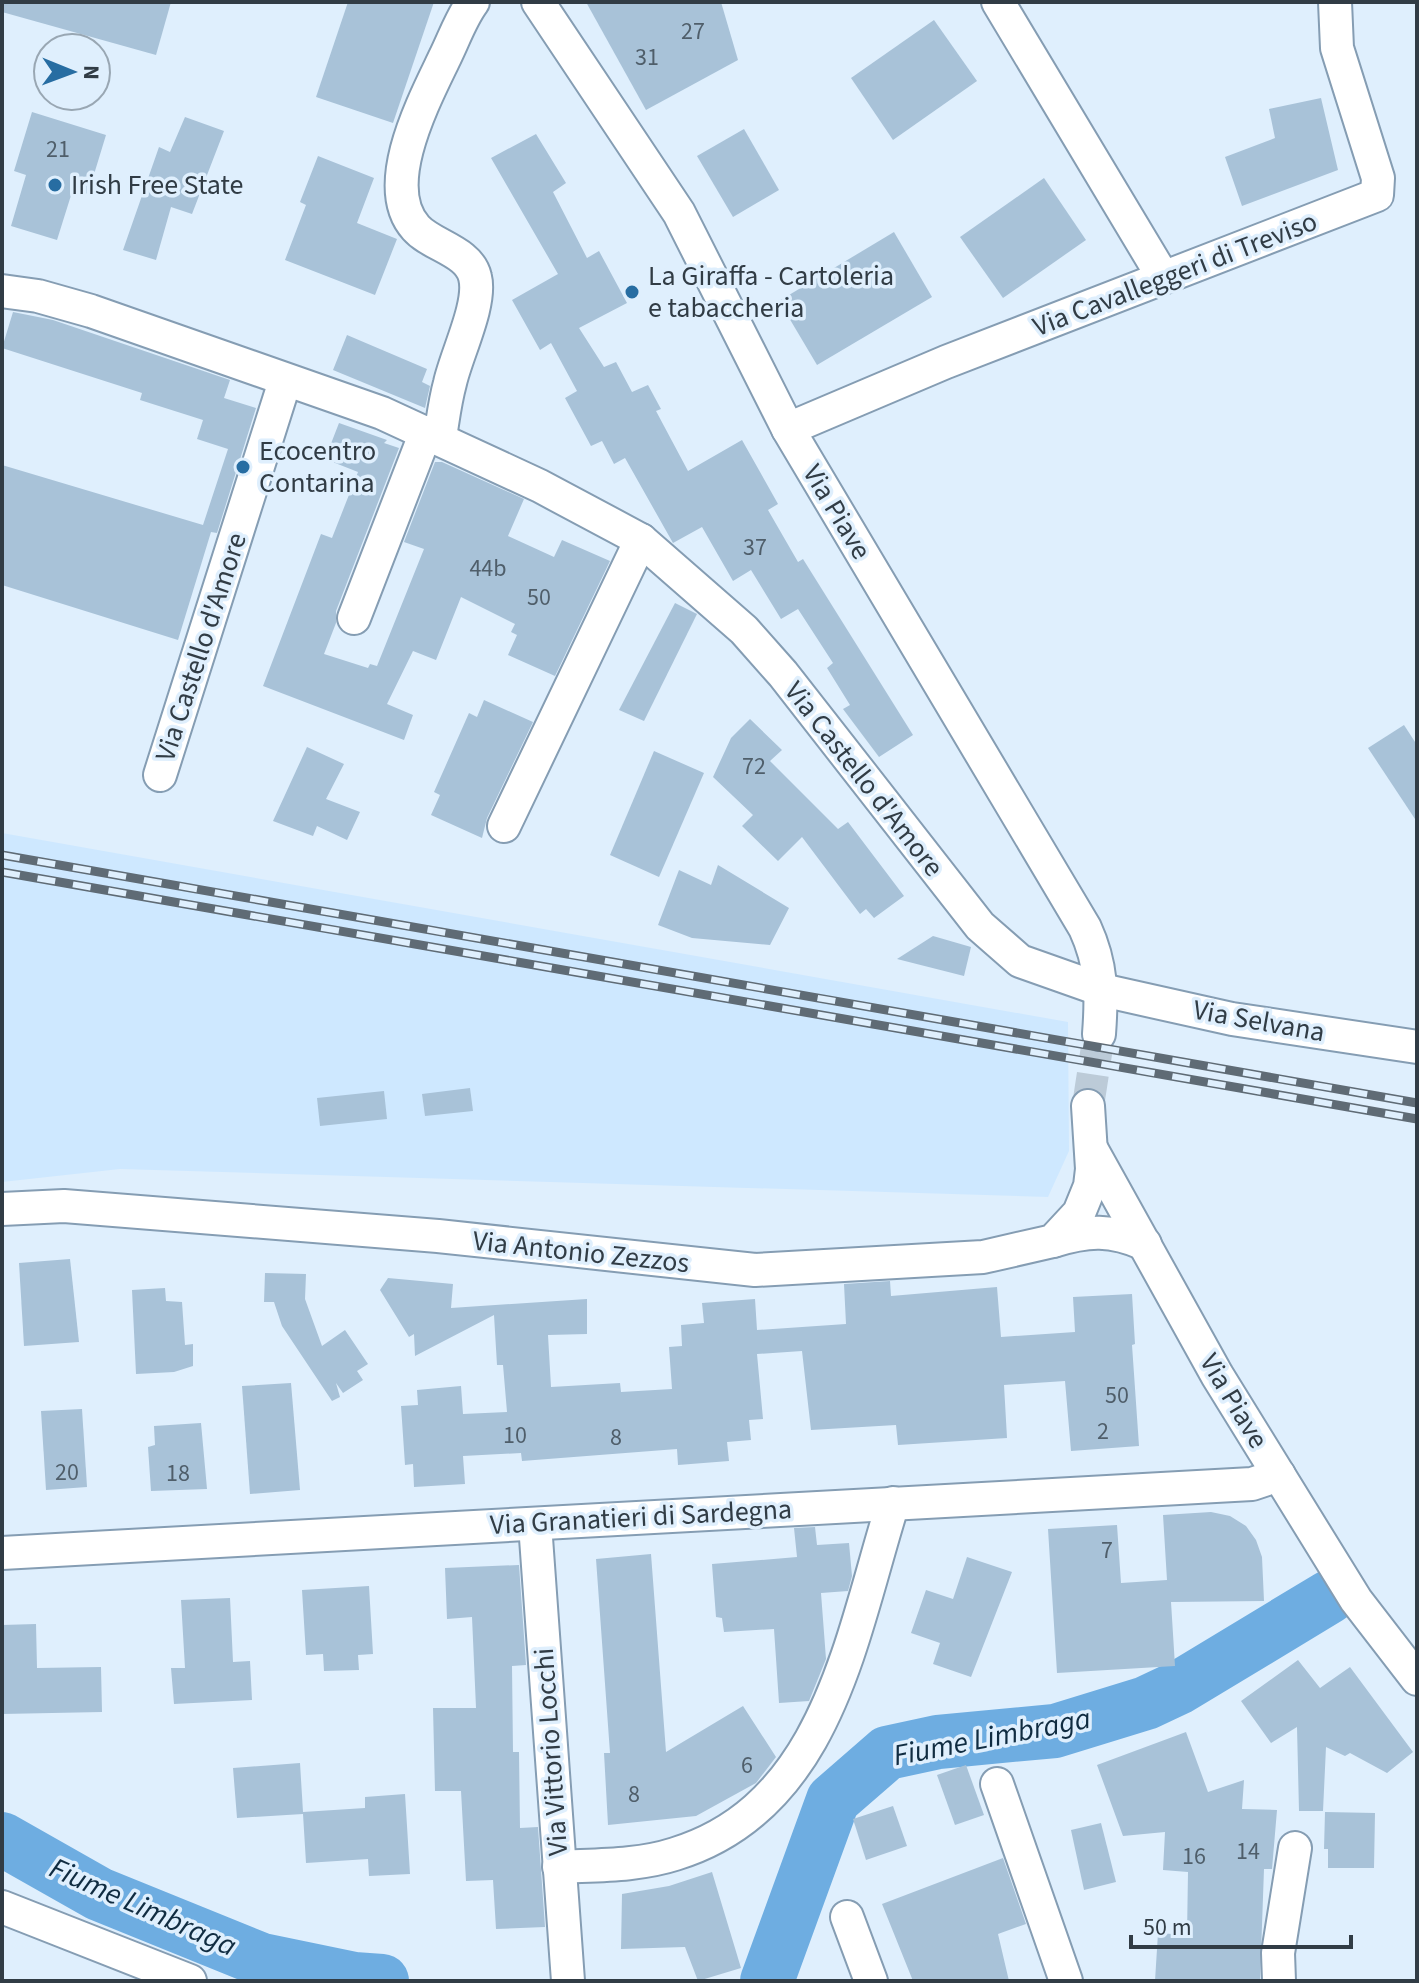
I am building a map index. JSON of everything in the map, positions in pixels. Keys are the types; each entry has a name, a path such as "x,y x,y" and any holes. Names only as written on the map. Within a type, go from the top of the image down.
{"street":[{"path":"354,618 433,435 474,302 477,280 472,267 428,240 411,222 403,203 403,175 415,122 473,2"},
{"name":"Via Piave","path":"538,2 679,213 788,429 1085,928 1099,963 1102,990 1099,1034"},
{"path":"998,2 1163,277"},
{"name":"Via Cavalleggeri di Treviso","path":"788,429 946,362 1377,195 1378,178 1337,48 1335,2"},
{"name":"Via Castello d'Amore","path":"2,275 38,296"},
{"name":"Via Castello d'Amore","path":"2,291 38,296 91,311 382,413 433,435 641,540 744,630 783,674 988,934 1028,965 1102,990"},
{"name":"Via Castello d'Amore","path":"160,775 285,381"},
{"path":"504,826 641,540"},
{"name":"Via Selvana","path":"1102,990 1232,1019 1417,1047"},
{"name":"Via Piave","path":"1088,1106 1090,1147 1217,1375 1366,1614 1417,1679"},
{"path":"1053,1241 1069,1226 1086,1201 1092,1169 1090,1147"},
{"name":"Via Antonio Zezzos","path":"2,1209 64,1206 423,1235 755,1270 983,1257 1093,1230 1126,1236 1145,1244"},
{"name":"Via Granatieri di Sardegna","path":"2,1553 1252,1484 1279,1475"},
{"path":"559,1867 635,1862 689,1850 747,1819 779,1790 803,1754 834,1692 893,1503"},
{"name":"Via Vittorio Locchi","path":"535,1524 568,1977"},
{"path":"997,1784 1066,1981"},
{"path":"1279,1981 1278,1953 1295,1848"},
{"path":"2,1907 190,1981"},
{"path":"847,1917 871,1981"}],"shaded area":[{"path":"2,833 1068,1022 1069,1151 1048,1197 120,1169 2,1182"}],"building":[{"path":"2,2 171,2 156,55 112,43 112,32 74,32 2,12"},
{"path":"348,2 434,2 393,123 316,97"},
{"path":"586,2 721,2 738,60 646,110"},
{"path":"934,20 977,81 893,140 851,78"},
{"path":"1321,98 1338,170 1242,206 1225,157 1275,138 1269,109"},
{"path":"32,112 106,135 88,194 73,189 57,240 11,226 26,175 14,171"},
{"path":"185,117 224,131 192,214 171,207 156,260 123,250 159,147 170,152"},
{"path":"744,129 779,190 733,217 697,156"},
{"path":"536,134 566,183 553,192 587,258 599,251 627,303 579,328 604,367 616,362 632,392 648,385 661,409 656,411 688,471 742,440 778,504 768,510 798,562 803,559 913,735 879,757 843,709 850,705 827,668 833,663 798,609 781,619 751,570 733,581 702,527 673,543 625,458 614,464 602,441 591,446 565,398 577,391 551,343 540,350 512,300 558,274 491,158"},
{"path":"318,156 374,178 357,223 397,239 375,295 285,260 306,205 300,202"},
{"path":"1044,178 1086,240 1003,298 960,237"},
{"path":"894,232 932,297 817,365 779,301"},
{"path":"13,312 53,320 230,380 224,398 256,408 217,533 211,532 178,640 2,585 2,465 203,525 228,449 197,439 203,420 140,400 142,393 2,348"},
{"path":"347,335 427,369 422,382 430,386 425,408 333,370"},
{"path":"339,423 387,440 384,443 399,448 336,611 336,623 324,654 368,668 370,664 377,666 424,549 404,542 435,462 442,462 524,499 508,536 554,557 562,540 610,561 555,676 508,655 517,635 511,632 515,624 461,597 436,660 413,651 387,704 413,715 404,740 263,686 321,534 332,538 358,472 325,459"},
{"path":"675,603 697,614 644,721 619,710"},
{"path":"484,700 533,722 487,818 482,838 431,815 440,795 434,792 469,713 477,717"},
{"path":"750,719 782,750 770,761 838,829 848,822 904,896 874,918 866,909 860,914 802,837 778,861 742,826 753,815 713,777 731,738"},
{"path":"1404,725 1417,745 1417,822 1368,748"},
{"path":"307,747 344,764 326,799 360,812 347,840 317,826 313,836 273,821"},
{"path":"654,751 704,773 659,877 610,855"},
{"path":"718,865 789,908 770,945 692,938 658,925 679,870 711,885"},
{"path":"933,936 971,947 964,976 897,959"},
{"path":"470,1088 473,1111 425,1116 422,1094"},
{"path":"384,1091 387,1119 320,1126 317,1098"},
{"path":"70,1259 79,1342 24,1346 19,1263"},
{"path":"265,1273 306,1274 305,1299 322,1346 345,1330 368,1364 357,1371 363,1380 343,1393 336,1383 340,1397 332,1401 282,1326 274,1302 264,1302"},
{"path":"388,1278 453,1284 451,1308 587,1299 587,1334 548,1335 551,1387 620,1383 621,1392 672,1389 669,1347 682,1346 681,1325 704,1323 702,1303 755,1299 757,1330 846,1324 844,1284 890,1281 891,1296 997,1287 1001,1337 1075,1332 1073,1297 1132,1294 1139,1446 1071,1451 1065,1381 1004,1385 1007,1438 898,1445 896,1425 811,1430 802,1351 757,1354 763,1419 749,1420 751,1440 727,1442 729,1461 678,1465 677,1449 522,1461 521,1453 463,1456 465,1484 414,1487 413,1464 405,1465 401,1406 418,1405 417,1390 461,1386 463,1414 507,1412 503,1365 497,1365 494,1315 415,1356 414,1334 409,1337 380,1290"},
{"path":"165,1288 166,1301 182,1302 185,1345 193,1344 193,1366 174,1372 136,1374 132,1290"},
{"path":"291,1383 300,1490 250,1494 242,1386"},
{"path":"82,1409 87,1487 46,1490 41,1411"},
{"path":"201,1423 207,1489 151,1491 148,1447 155,1445 154,1426"},
{"path":"1211,1512 1230,1516 1246,1526 1256,1540 1262,1557 1264,1601 1171,1602 1175,1666 1057,1673 1048,1529 1117,1525 1121,1583 1167,1580 1163,1515"},
{"path":"815,1527 817,1545 849,1543 852,1576 848,1591 821,1593 826,1659 809,1701 779,1703 774,1629 724,1632 722,1618 716,1617 712,1564 797,1557 794,1528"},
{"path":"651,1554 666,1752 743,1706 776,1757 756,1783 696,1816 608,1825 604,1753 610,1753 596,1559"},
{"path":"967,1557 1012,1572 971,1677 933,1664 940,1643 911,1633 926,1590 953,1599"},
{"path":"519,1565 526,1665 512,1666 513,1752 519,1752 520,1828 538,1827 545,1927 496,1929 493,1880 466,1881 461,1791 435,1791 433,1708 476,1708 472,1617 447,1619 445,1568"},
{"path":"369,1586 373,1654 358,1655 359,1670 324,1671 323,1654 306,1655 302,1590"},
{"path":"230,1598 233,1662 250,1661 252,1700 174,1704 171,1668 185,1668 181,1600"},
{"path":"36,1624 37,1668 101,1667 102,1712 2,1714 2,1625"},
{"path":"1298,1660 1320,1688 1350,1667 1413,1752 1387,1773 1350,1753 1345,1756 1326,1747 1323,1811 1299,1811 1297,1727 1271,1743 1241,1701"},
{"path":"1186,1732 1208,1792 1244,1780 1242,1809 1277,1810 1272,1869 1264,1869 1260,1981 1155,1981 1158,1933 1187,1935 1188,1872 1163,1870 1165,1832 1123,1836 1097,1765"},
{"path":"300,1763 303,1812 365,1808 365,1797 405,1794 410,1874 369,1876 368,1859 306,1863 303,1814 237,1818 233,1768"},
{"path":"966,1765 984,1815 955,1825 937,1775"},
{"path":"893,1806 907,1846 866,1860 853,1819"},
{"path":"1325,1812 1375,1813 1374,1868 1328,1868 1328,1849 1324,1849"},
{"path":"1101,1823 1116,1882 1084,1890 1071,1830"},
{"path":"1003,1858 1026,1924 998,1934 1009,1981 913,1981 882,1904"},
{"path":"712,1872 741,1968 698,1981 685,1947 621,1949 622,1894 669,1886"}],"waterway":[{"name":"Fiume Limbraga","path":"767,1981 833,1800 887,1753 938,1742 1055,1731 1146,1703 1180,1687 1329,1597"},
{"name":"Fiume Limbraga","path":"2,1839 99,1894 262,1960 354,1979 382,1981"}],"tunnel":[{"path":"1088,1106 1099,1034"}],"railway":[{"path":"2,855 1417,1103"},
{"path":"2,872 1417,1119"}],"place":[{"name":"Irish Free State","path":"55,185"},
{"name":"La Giraffa - Cartoleria e tabaccheria","path":"632,292"},
{"name":"Ecocentro Contarina","path":"243,467"}]}
